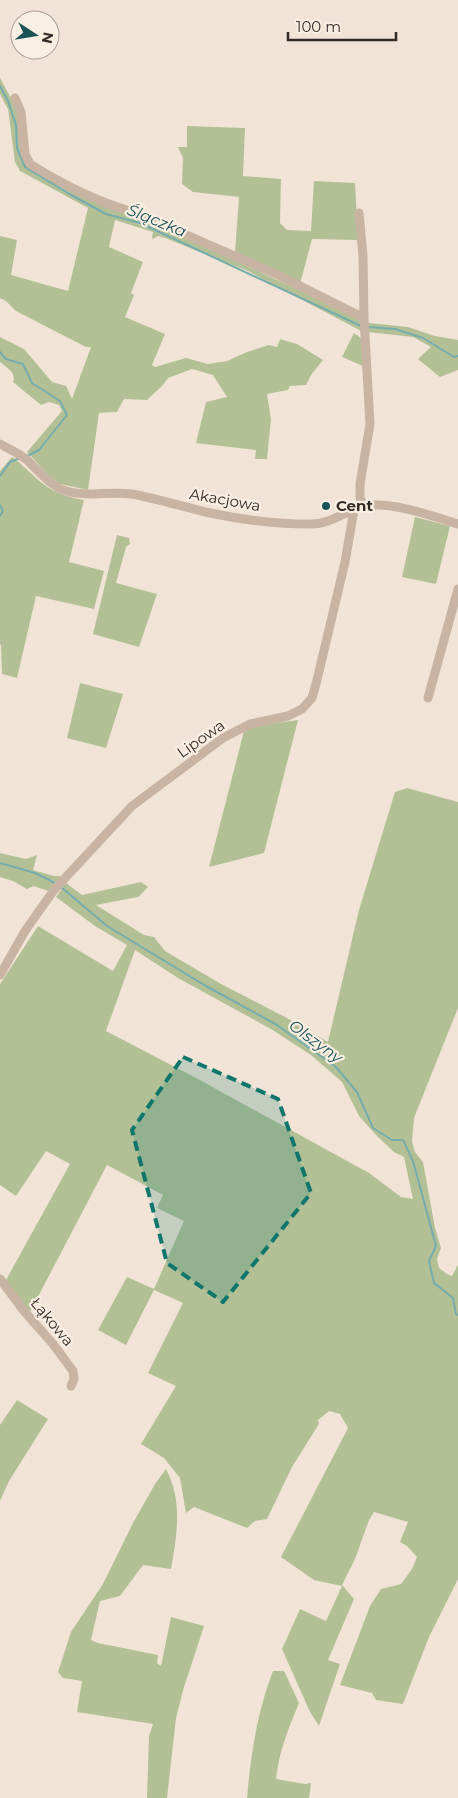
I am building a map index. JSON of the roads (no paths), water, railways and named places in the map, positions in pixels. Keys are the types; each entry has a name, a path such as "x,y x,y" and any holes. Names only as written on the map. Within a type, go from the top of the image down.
{"street":[{"path":"15,98 21,112 25,154 30,164 46,174 112,206 134,212 278,275 364,318"},
{"path":"359,213 363,256 364,318 370,424 360,484 360,499 365,506"},
{"name":"Akacjowa","path":"0,444 27,460 43,477 56,487 78,494 132,494 226,516 297,524 325,522 365,506 385,506 417,512 458,524"},
{"name":"Lipowa","path":"0,975 25,931 54,890 132,806 224,738 250,724 288,716 302,709 312,698 318,680 345,562 354,510"},
{"path":"428,698 458,589"},
{"name":"Łąkowa","path":"0,1279 73,1371 74,1379 71,1386"}],"waterway":[{"name":"Ślączka","path":"0,86 8,101 16,125 17,148 25,167 106,214 140,223 361,326"},
{"name":"Ślączka","path":"368,327 395,329 423,338 454,357 458,356"},
{"name":"Olszyny","path":"0,352 6,359 23,364 32,383 60,401 67,415 39,450 27,456"},
{"name":"Olszyny","path":"0,476 10,462 20,458"},
{"name":"Olszyny","path":"0,505 3,511 0,516"},
{"name":"Olszyny","path":"0,863 35,873 55,883"},
{"name":"Olszyny","path":"61,887 107,926 206,986 277,1025 336,1067 357,1092 373,1128 392,1140 403,1140 413,1161 436,1246 429,1261 434,1283 453,1298 456,1314 458,1315"}],"place":[{"name":"Cent","path":"326,506"}]}
